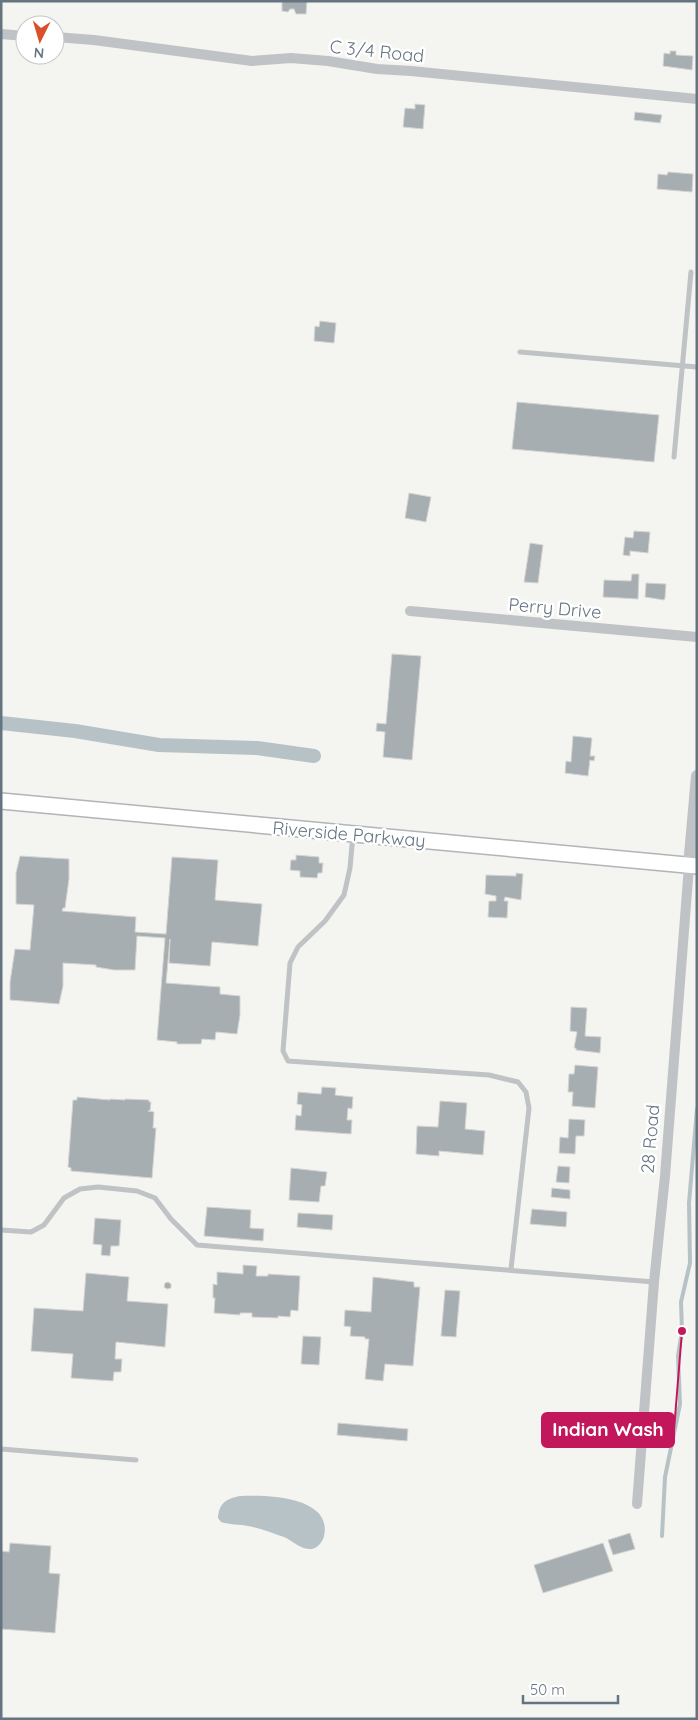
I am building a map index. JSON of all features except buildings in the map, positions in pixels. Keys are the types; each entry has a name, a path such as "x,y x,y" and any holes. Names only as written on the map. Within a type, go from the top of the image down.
{"main road":[{"name":"Riverside Parkway","path":"1,801 693,866"}],"street":[{"path":"1,34 15,35"},
{"name":"C 3/4 Road","path":"65,38 252,61 291,58 328,61 377,70 411,71 697,99"},
{"name":"Perry Drive","path":"410,611 697,637"},
{"name":"28 Road","path":"637,1504 654,1282 693,866 697,776"}],"lane":[{"path":"674,457 691,272"},
{"path":"520,352 697,367"},
{"path":"353,834 350,868 344,895 324,922 298,946 290,963 283,1051 288,1061 489,1075 518,1082 526,1092 528,1108 511,1269"},
{"path":"1,1230 31,1232 44,1225 64,1198 80,1189 98,1187 137,1191 155,1198 171,1219 196,1245 654,1282"},
{"path":"1,1449 136,1460"}],"shaded area":[{"path":"240,1496 280,1498 308,1506 318,1513 324,1523 323,1540 316,1547 308,1549 262,1529 221,1522 218,1518 224,1502"}],"waterway":[{"path":"1,723 75,731 159,745 257,748 314,756"},
{"path":"662,1536 665,1477 680,1404 678,1356 682,1331 681,1302 690,1263 689,1203 697,1109"}],"place":[{"name":"Indian Wash","path":"682,1331"}]}
